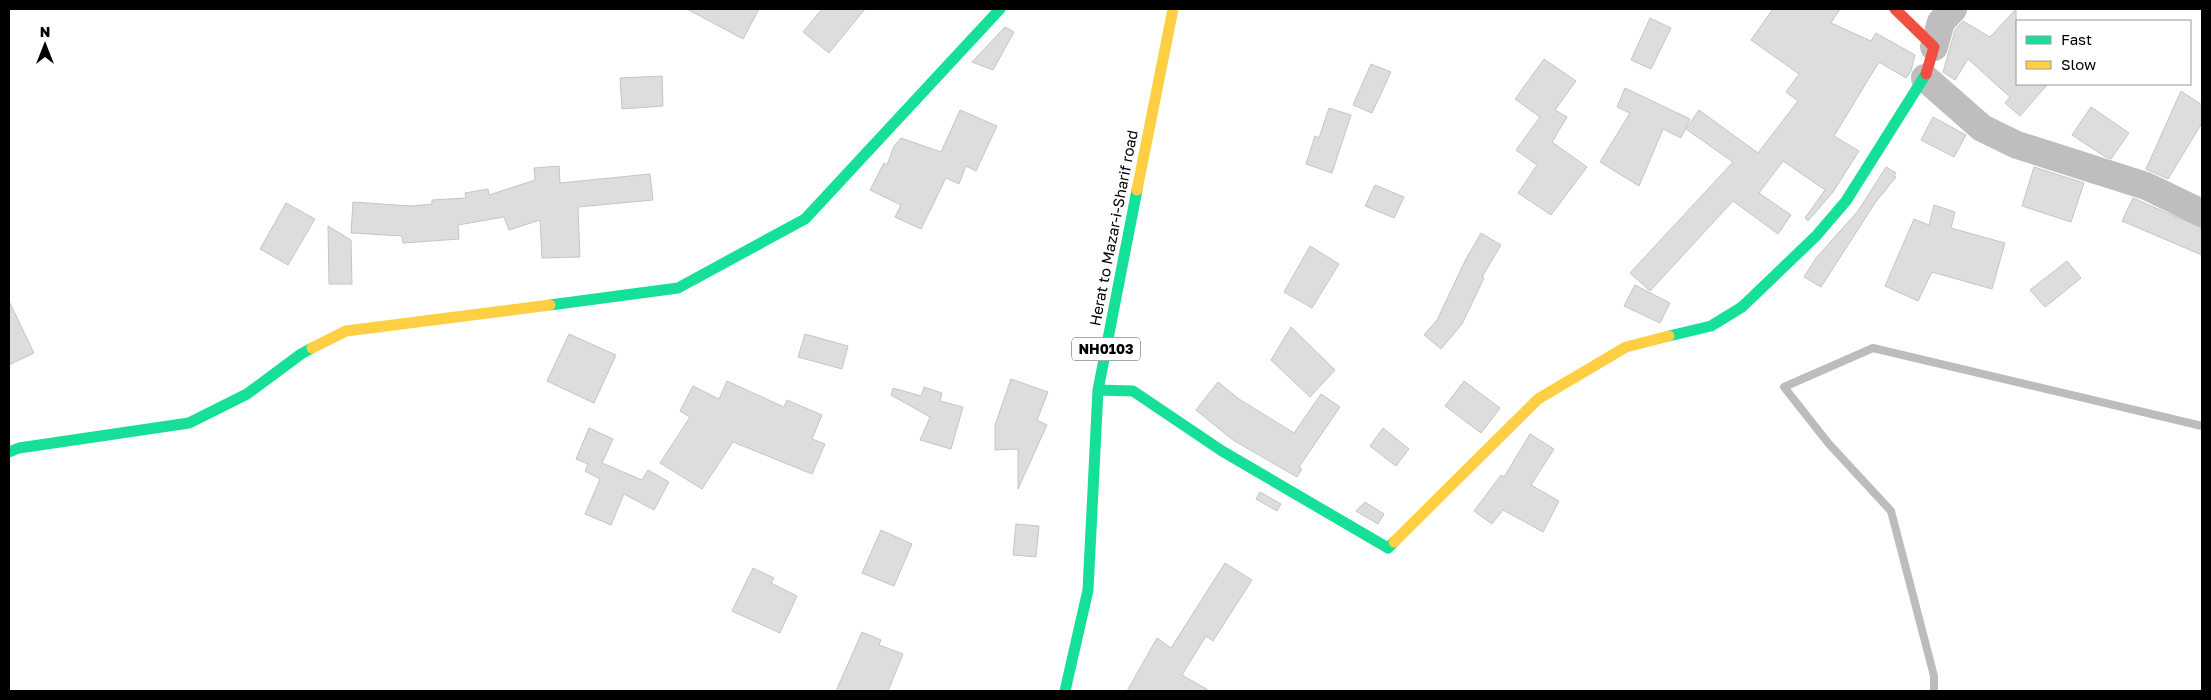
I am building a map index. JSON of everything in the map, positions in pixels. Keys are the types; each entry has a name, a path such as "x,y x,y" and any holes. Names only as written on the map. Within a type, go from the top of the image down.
{"main road":[{"path":"9,452 19,448 189,423 247,394 301,354 346,331 678,288 805,219 1000,9"},
{"name":"Herat to Mazar-i-Sharif road","path":"1065,691 1088,590 1098,390 1173,9"},
{"path":"1098,390 1133,391 1222,451 1388,548 1538,399 1626,347 1711,326 1742,307 1816,236 1846,201 1926,78 1934,47 1895,9"}],"street":[{"path":"1934,47 1941,22 1953,9"},
{"path":"1926,78 1982,128 2017,145 2146,186 2202,213"}],"building":[{"path":"687,9 759,9 743,39"},
{"path":"822,9 865,9 829,53 803,32"},
{"path":"1773,9 1840,9 1831,23 1871,41 1876,33 1915,55 1911,71 1906,78 1879,62 1834,136 1859,151 1833,192 1808,221 1805,218 1825,190 1783,161 1759,193 1791,215 1778,234 1733,201 1650,291 1630,273 1733,162 1686,129 1699,110 1758,153 1798,101 1786,92 1799,74 1751,40"},
{"path":"2016,9 2016,85 2047,85 2020,116 2005,103 2010,97 1968,59 1955,80 1943,72 1955,30 1963,21 1990,37"},
{"path":"1650,18 1671,28 1651,69 1631,60"},
{"path":"1005,27 1014,32 993,70 972,62"},
{"path":"1544,59 1576,81 1555,110 1567,117 1552,142 1587,167 1551,215 1518,193 1537,165 1516,150 1540,117 1515,99"},
{"path":"1371,64 1391,72 1372,113 1353,105"},
{"path":"662,76 663,106 622,109 620,78"},
{"path":"1625,88 1690,119 1681,138 1663,129 1639,186 1600,162 1630,113 1617,107"},
{"path":"2181,91 2202,105 2202,123 2168,179 2146,169"},
{"path":"2091,107 2129,133 2111,159 2072,135"},
{"path":"1329,108 1351,115 1332,173 1306,164 1315,136 1319,138"},
{"path":"960,110 997,126 976,171 966,166 959,184 946,178 921,229 895,217 901,205 870,190 884,163 887,165 894,146 901,138 941,152"},
{"path":"1933,117 1966,135 1954,157 1921,140"},
{"path":"559,166 560,183 650,174 653,200 578,207 580,257 542,258 540,220 509,230 504,217 458,225 459,239 403,243 402,236 351,233 353,202 411,206 432,204 432,200 466,198 465,193 488,189 489,195 535,180 534,168"},
{"path":"1886,167 1896,173 1894,176 1896,177 1875,203 1821,287 1804,277 1816,258 1858,211"},
{"path":"2034,167 2084,183 2071,222 2022,206"},
{"path":"1375,185 1404,197 1394,218 1365,206"},
{"path":"2133,198 2202,228 2202,255 2122,221"},
{"path":"286,203 315,219 288,265 260,249"},
{"path":"1934,205 1955,212 1951,228 2005,243 1992,289 1932,272 1918,301 1885,286 1914,219 1929,225"},
{"path":"328,226 351,240 352,284 329,284"},
{"path":"1481,233 1501,245 1482,277 1484,278 1462,324 1441,349 1424,335 1437,320 1466,259"},
{"path":"1310,246 1339,264 1312,308 1284,292"},
{"path":"2067,261 2081,278 2045,307 2030,290"},
{"path":"1635,285 1670,303 1660,323 1624,306"},
{"path":"9,301 34,353 9,365"},
{"path":"1291,327 1335,370 1310,397 1271,360"},
{"path":"569,334 616,355 594,403 547,381"},
{"path":"805,334 848,346 842,369 798,357"},
{"path":"1011,379 1048,392 1037,420 1047,425 1018,489 1018,449 995,450 995,425"},
{"path":"727,381 784,407 787,400 822,415 812,439 825,444 812,474 733,442 702,489 660,463 690,417 680,411 693,386 719,399"},
{"path":"1464,381 1500,408 1481,433 1445,406"},
{"path":"1218,382 1239,399 1294,433 1321,394 1340,407 1299,467 1302,469 1297,477 1233,440 1196,410"},
{"path":"924,387 942,393 940,401 963,407 951,449 920,440 930,417 891,395 893,388 921,396"},
{"path":"589,428 613,439 602,463 642,480 648,470 669,482 654,510 624,494 611,525 585,514 600,479 585,471 588,464 576,459"},
{"path":"1383,428 1409,449 1396,466 1370,446"},
{"path":"1530,434 1554,449 1531,485 1559,501 1543,532 1503,510 1492,524 1474,511 1501,475 1504,477"},
{"path":"1260,492 1281,504 1277,511 1256,499"},
{"path":"1365,502 1384,514 1378,524 1356,511"},
{"path":"1016,524 1039,526 1036,557 1013,555"},
{"path":"881,530 912,544 894,586 862,573"},
{"path":"1225,563 1252,580 1213,641 1206,636 1182,675 1210,691 1127,691 1157,638 1171,648"},
{"path":"753,568 774,578 771,583 797,596 780,633 732,611"},
{"path":"862,632 881,640 879,645 903,654 888,691 836,691"}],"waterway":[{"path":"1934,691 1934,676 1891,511 1829,444 1784,387 1873,348 2202,426"}],"traffic: fast":[{"path":"550,305 678,288 805,219 1000,9"},
{"path":"1669,336 1711,326 1742,307 1816,236 1846,201 1926,74"},
{"path":"1065,691 1088,590 1098,390 1137,190"},
{"path":"9,452 19,448 189,423 247,394 312,348"},
{"path":"1098,390 1133,391 1222,451 1388,548 1394,542"}],"traffic: slow":[{"path":"1137,190 1173,9"},
{"path":"312,348 346,331 550,305"},
{"path":"1394,542 1538,399 1626,347 1669,336"}],"traffic: jam":[{"path":"1895,9 1934,47 1926,74"}]}
